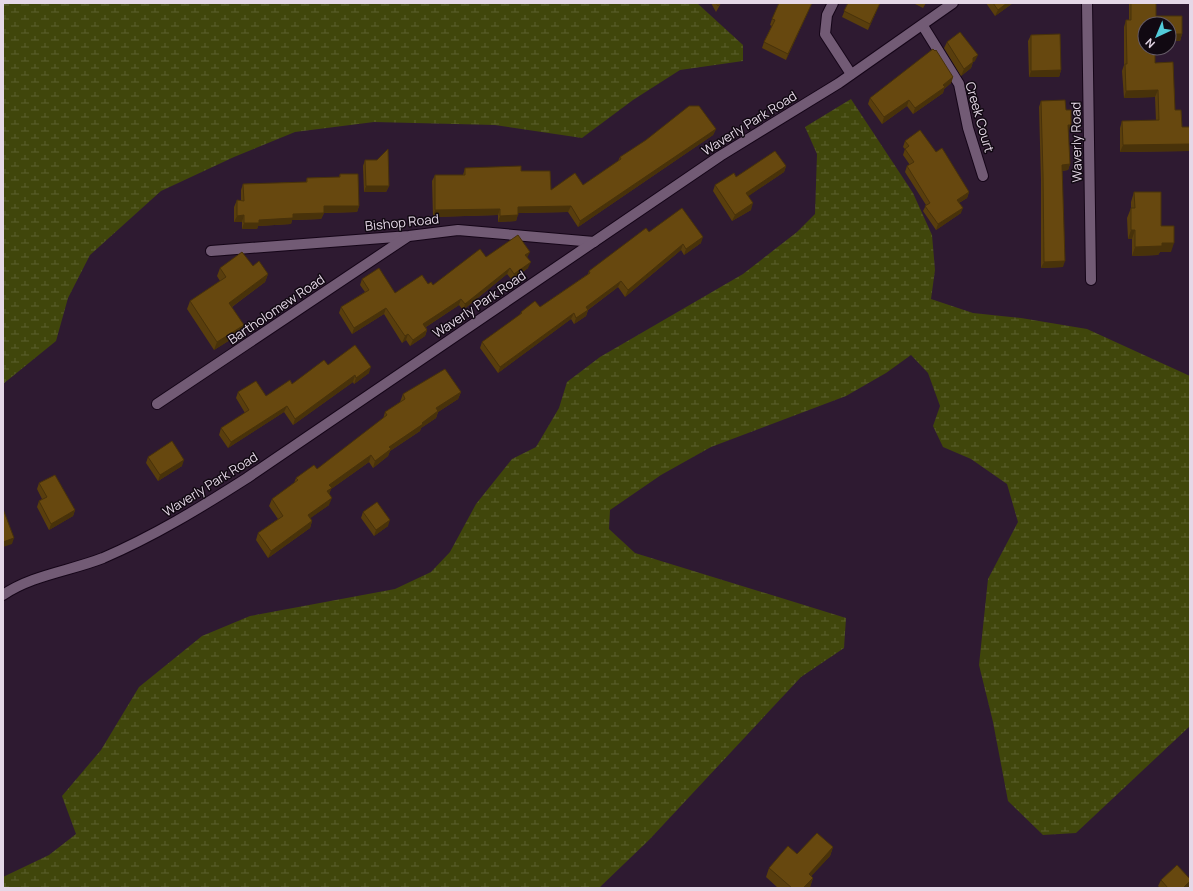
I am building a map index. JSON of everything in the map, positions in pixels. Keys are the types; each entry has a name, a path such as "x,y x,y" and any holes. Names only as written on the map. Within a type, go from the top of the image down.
{"street":[{"path":"833,3 828,15 825,34 851,74"},
{"name":"Waverly Park Road","path":"3,595 15,586 71,569 127,548 154,535 247,478 720,156 851,74 923,26 953,3"},
{"name":"Waverly Road","path":"1087,3 1091,280"},
{"name":"Creek Court","path":"923,26 959,84 968,128 983,176"},
{"name":"Bishop Road","path":"211,251 409,236 458,230 594,242"},
{"name":"Bartholomew Road","path":"157,404 409,236"}],"green space":[{"path":"3,3 697,3 743,45 743,61 680,70 633,100 582,138 495,125 374,122 295,132 234,157 161,191 90,255 68,298 56,341 3,384"},
{"path":"851,99 913,193 932,235 935,270 931,299 973,313 1021,318 1087,329 1190,376 1190,726 1076,833 1043,835 1008,801 993,722 979,665 988,579 1018,522 1007,484 971,459 943,447 933,426 940,406 928,373 911,355 886,373 846,396 711,447 661,475 610,510 609,529 635,553 846,618 844,648 801,677 650,839 599,888 3,888 3,877 49,855 76,834 62,796 101,750 139,687 202,636 250,616 395,589 431,572 450,552 476,504 512,459 536,447 559,408 567,382 600,357 743,274 797,232 815,214 817,154 805,127"}],"building":[{"path":"779,3 812,3 788,54 764,42 775,20 772,19"},
{"path":"848,3 880,3 870,24 844,11"},
{"path":"993,3 1007,3 998,10"},
{"path":"1131,3 1156,3 1156,16 1137,16 1137,56 1155,56 1155,63 1173,62 1175,110 1181,110 1182,127 1190,127 1190,144 1123,145 1122,121 1159,120 1158,90 1126,91 1126,20 1131,20"},
{"path":"1177,16 1182,16 1182,34 1177,34"},
{"path":"960,32 978,55 973,58 973,62 964,69 947,42"},
{"path":"1060,34 1061,70 1031,71 1031,35"},
{"path":"933,49 935,51 936,50 953,77 943,85 945,87 915,108 909,100 884,117 870,98"},
{"path":"1065,100 1066,110 1071,110 1071,125 1068,125 1070,164 1062,165 1065,261 1044,262 1041,101"},
{"path":"689,106 699,106 716,129 580,221 571,206 518,207 518,215 500,216 500,209 435,210 435,175 465,175 465,168 521,166 521,171 550,171 551,190 575,173 583,185 621,159 620,157 646,140"},
{"path":"920,130 936,152 942,148 969,192 957,200 963,208 938,224 925,206 930,203 907,166 914,162 905,149 909,146 905,141"},
{"path":"388,149 389,186 366,186 365,160 377,160"},
{"path":"775,151 786,166 746,193 753,203 735,215 715,185 734,173 736,177"},
{"path":"340,174 358,174 359,206 324,206 324,213 293,214 293,218 259,220 259,223 244,223 244,215 237,216 237,200 244,201 243,184 307,182 307,178 340,177"},
{"path":"1134,192 1161,192 1161,226 1174,226 1174,243 1162,243 1162,246 1135,247 1135,230 1131,230 1131,208 1135,208"},
{"path":"682,208 703,237 686,249 683,244 628,290 621,281 586,307 588,310 576,318 574,313 500,367 482,342 522,313 521,312 535,301 540,307 590,273 589,271 646,228 649,232"},
{"path":"518,235 530,252 525,255 531,262 514,274 510,268 465,304 461,299 423,324 427,330 413,340 408,334 405,336 386,308 354,328 341,307 369,290 362,279 379,268 395,293 422,275 428,284 431,282 433,285 480,249 486,257"},
{"path":"242,252 253,266 259,261 268,274 229,303 244,325 217,342 190,301 226,277 220,268"},
{"path":"355,345 371,367 356,378 355,375 295,419 287,406 231,442 221,428 249,410 238,392 256,381 266,396 290,380 292,384 324,360 328,365"},
{"path":"445,369 461,392 436,408 438,411 422,423 423,424 389,447 391,449 375,461 371,455 329,485 332,488 327,491 332,498 308,515 312,521 271,551 258,533 283,516 272,499 298,480 296,478 314,465 317,469 387,415 385,412 405,399 403,394"},
{"path":"172,441 184,460 160,475 148,457"},
{"path":"55,475 75,510 51,524 39,501 47,497 39,483"},
{"path":"377,502 390,520 376,530 363,512"},
{"path":"3,509 14,538 3,542"},
{"path":"817,833 833,847 809,874 813,878 803,888 792,888 769,868 788,846 797,854"},
{"path":"1177,865 1190,879 1190,881 1183,888 1168,888 1161,880"}]}
